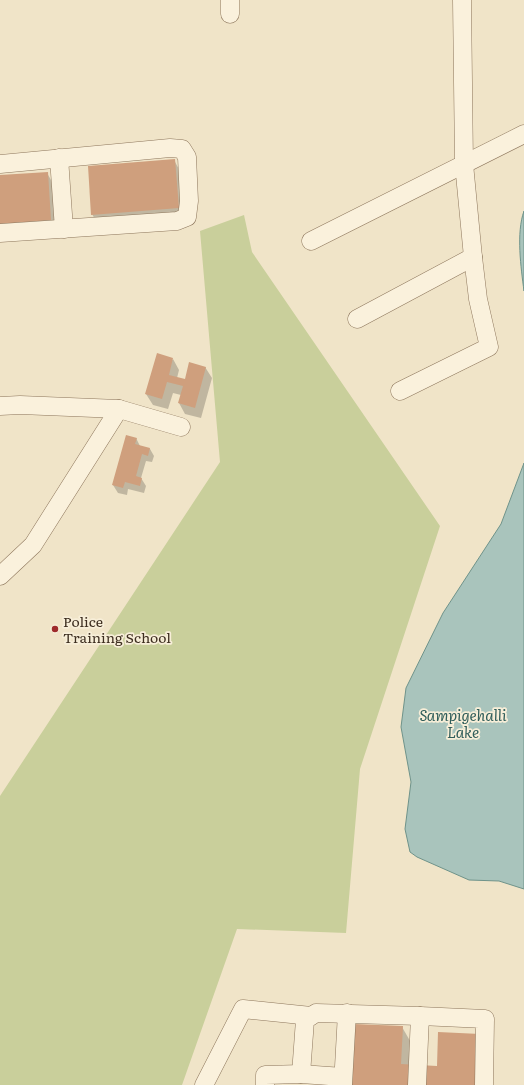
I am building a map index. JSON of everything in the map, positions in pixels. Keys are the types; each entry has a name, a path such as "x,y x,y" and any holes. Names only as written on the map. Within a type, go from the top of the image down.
{"street":[{"path":"400,391 490,347 478,299 464,164 462,0"},
{"path":"311,241 524,134"},
{"path":"0,164 170,148 182,149 187,157 189,201 186,217 177,221 0,233"},
{"path":"60,158 64,229"},
{"path":"357,319 473,256"},
{"path":"0,406 20,404 118,409 181,427"},
{"path":"0,576 33,545 118,409"},
{"path":"204,1085 243,1009 311,1016"},
{"path":"301,1074 305,1020 316,1013 485,1019 484,1085"},
{"path":"265,1085 265,1075 301,1074 343,1081 347,1014"},
{"path":"417,1085 420,1016"}],"green space":[{"path":"244,215 252,252 440,526 360,769 346,933 237,929 182,1085 0,1085 0,796 220,462 200,231"}],"water":[{"path":"524,211 524,291 520,230"},
{"name":"Sampigehalli Lake","path":"524,463 524,889 499,881 469,880 417,857 410,852 405,829 411,782 401,727 406,688 443,613 501,524"}],"building":[{"path":"175,159 179,208 91,215 88,166"},
{"path":"48,172 51,220 0,224 0,175"},
{"path":"157,353 173,358 169,375 185,379 189,362 206,367 195,408 178,403 183,386 167,382 162,399 145,394"},
{"path":"126,435 137,438 135,444 150,448 148,456 142,454 136,476 142,478 140,486 125,482 123,488 112,485"},
{"path":"353,1024 403,1026 401,1064 437,1066 438,1032 480,1034 478,1085 348,1085"}],"place":[{"name":"Police Training School","path":"55,629"}]}
